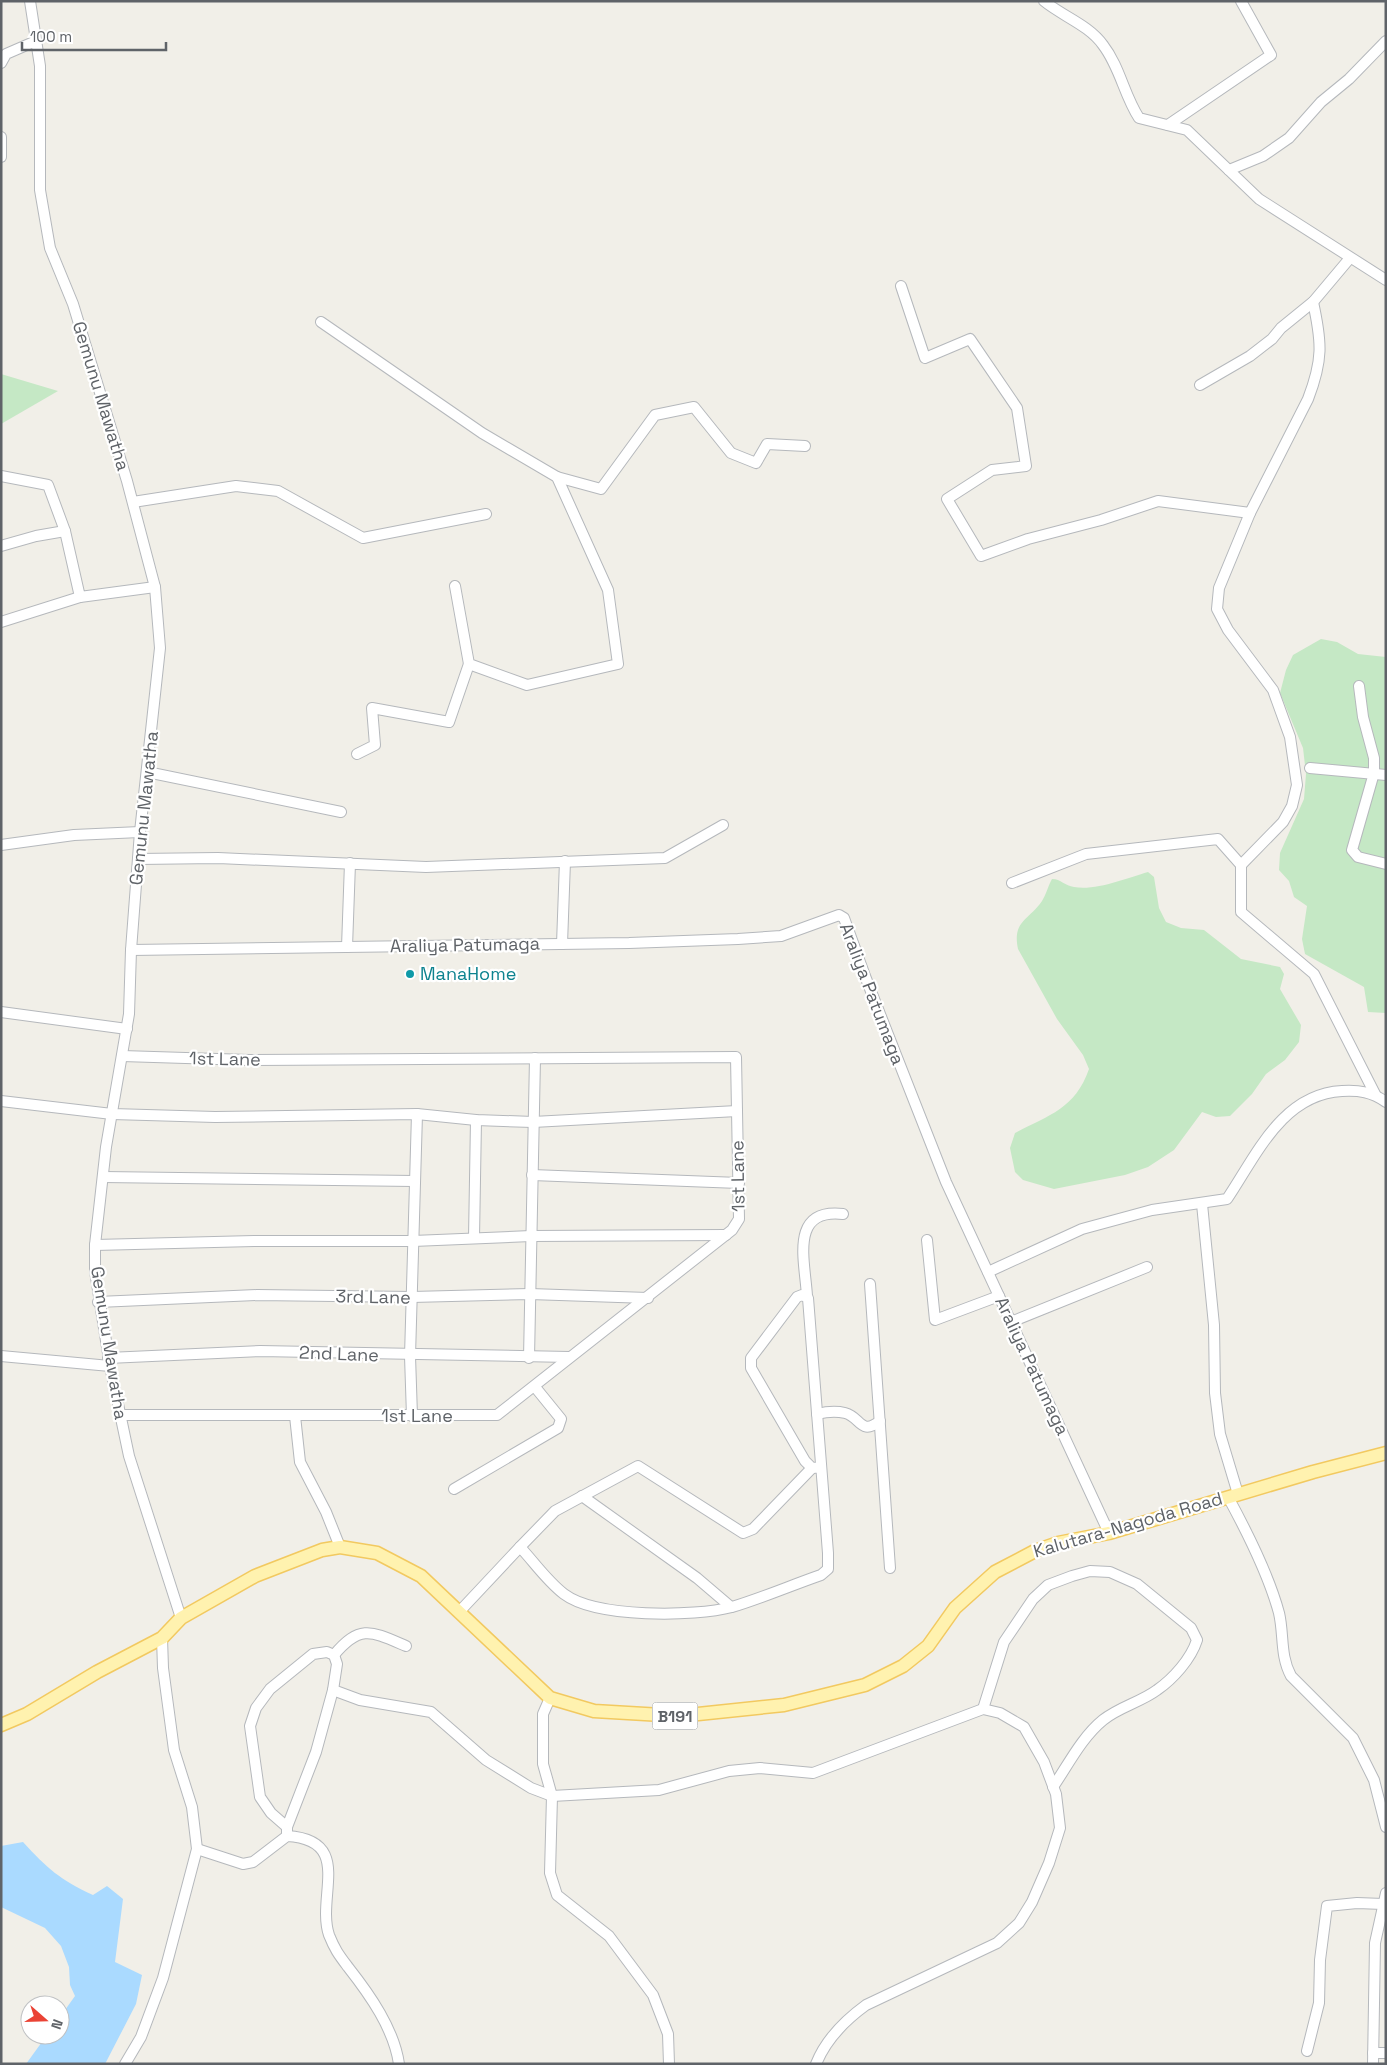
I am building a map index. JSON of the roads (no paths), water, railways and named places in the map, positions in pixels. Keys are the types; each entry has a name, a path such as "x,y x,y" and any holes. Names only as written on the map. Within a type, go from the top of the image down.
{"main road":[{"name":"Kalutara-Nagoda Road","path":"1,1725 27,1714 97,1672 162,1638 181,1618 255,1576 322,1550 340,1547 377,1553 421,1576 550,1698 594,1711 678,1716 784,1705 865,1685 903,1666 928,1646 955,1608 995,1572 1011,1562 1058,1543 1109,1533 1233,1495 1386,1453"}],"street":[{"name":"Gemunu Mawatha","path":"30,1 40,66 40,190 50,248 73,304 133,502 155,587 160,648 140,832 131,950 129,1014 103,1177 95,1245 95,1270 98,1302 129,1456 181,1618"},
{"path":"1044,1 1082,26 1103,44 1118,72 1128,101 1139,118 1187,130 1260,199 1386,280"},
{"path":"1168,125 1271,55 1241,1"},
{"path":"1,63 6,54 36,41"},
{"path":"1229,170 1262,156 1289,138 1321,102 1349,79 1386,41"},
{"path":"1,137 1,156"},
{"path":"1200,385 1250,356 1313,302 1350,258"},
{"path":"901,286 925,358 970,339 1017,408 1026,466 992,470 947,499 981,556 1028,539 1101,520 1158,501 1250,513"},
{"path":"1241,865 1283,822 1292,806 1297,785 1290,737 1273,690 1228,630 1217,609 1219,588 1250,513 1308,399 1319,372 1321,354 1313,302"},
{"path":"321,322 482,433 557,477 601,489 654,415 694,407 731,453 756,463 767,444 805,446"},
{"path":"1,476 48,485 66,531 80,597"},
{"path":"469,664 527,685 618,664 608,590 557,477"},
{"path":"133,502 236,486 278,491 362,538 486,514"},
{"path":"1,546 36,536 66,531"},
{"path":"356,754 375,745 372,708 449,722 469,664 456,586"},
{"path":"1,622 80,597 155,587"},
{"path":"1359,686 1363,716 1374,758 1374,773 1352,850 1358,857 1386,864"},
{"path":"1310,768 1386,775"},
{"path":"147,772 341,812"},
{"path":"138,859 218,858 426,866 665,858 723,825"},
{"path":"1,845 74,835 140,832"},
{"path":"1012,883 1086,854 1218,839 1241,865 1241,912 1314,974 1375,1094"},
{"path":"562,944 565,862"},
{"path":"347,947 350,863"},
{"name":"Araliya Patumaga","path":"131,950 562,944 781,936 839,915 844,918 946,1182 1109,1533"},
{"path":"1,1012 127,1029"},
{"name":"1st Lane","path":"120,1415 497,1415 726,1235 732,1230 739,1219 736,1057 249,1060 122,1056"},
{"path":"529,1358 535,1058"},
{"path":"988,1272 1082,1229 1152,1210 1227,1199 1282,1119 1295,1108 1321,1094 1354,1090 1375,1094 1386,1102"},
{"path":"1,1101 112,1114 215,1117 417,1114 476,1120 533,1122 737,1111"},
{"path":"412,1416 410,1356 417,1114"},
{"path":"474,1238 476,1120"},
{"path":"532,1175 738,1183"},
{"path":"103,1177 414,1181"},
{"path":"1202,1204 1214,1325 1215,1393 1220,1434 1233,1495 1279,1613 1285,1665 1291,1676 1353,1738 1374,1780 1386,1827"},
{"path":"520,1547 564,1594 593,1605 633,1613 660,1614 731,1607 821,1575 828,1569 828,1552 817,1468 817,1414 807,1296 804,1233 810,1221 831,1212 843,1214"},
{"path":"95,1245 254,1241 413,1241 531,1236 726,1235"},
{"path":"927,1240 935,1320 1000,1296"},
{"path":"1011,1322 1147,1267"},
{"path":"870,1284 890,1568"},
{"name":"3rd Lane","path":"98,1302 257,1295 412,1298 530,1294 648,1298"},
{"path":"807,1296 802,1294 797,1297 751,1358 751,1368 805,1461 817,1468"},
{"name":"2nd Lane","path":"1,1356 109,1362 260,1352 529,1358 569,1357"},
{"path":"454,1489 558,1428 561,1419 535,1387"},
{"path":"817,1414 844,1412 864,1427 872,1427 880,1422"},
{"path":"295,1416 300,1462 326,1512 340,1547"},
{"path":"459,1612 555,1511 638,1466 743,1533 754,1529 817,1468"},
{"path":"582,1496 696,1578 731,1607"},
{"path":"983,1709 1004,1642 1033,1599 1048,1586 1056,1582 1090,1571 1110,1572 1137,1584 1191,1628 1197,1640 1194,1651 1181,1667 1157,1690 1103,1720 1086,1739 1053,1787"},
{"path":"334,1656 347,1640 362,1632 383,1636 406,1646"},
{"path":"125,2064 141,2037 163,1978 197,1849 192,1807 174,1750 163,1668 162,1638"},
{"path":"197,1849 243,1864 253,1862 287,1832 316,1752 333,1690 337,1664 334,1656 327,1652 313,1654 270,1689 256,1708 250,1726 260,1797 287,1832 305,1837 318,1844 327,1862 328,1932 336,1953 348,1967 385,2022 397,2046 399,2064"},
{"path":"333,1690 360,1700 432,1712 486,1760 531,1788 552,1796 659,1790 736,1770 760,1768 813,1773 983,1709 1000,1713 1024,1728 1044,1762 1056,1794 1060,1828 1049,1863 1032,1902 1019,1923 997,1943 866,2005 850,2017 823,2047 816,2064"},
{"path":"550,1698 542,1714 543,1764 552,1796 550,1873 557,1895 610,1936 653,1994 668,2034 669,2064"},
{"path":"1386,1893 1375,1943 1373,2058 1386,2053"},
{"path":"1307,2051 1319,2004 1320,1960 1326,1906 1357,1903 1383,1904"}],"water":[{"path":"23,1842 47,1866 72,1884 93,1895 107,1886 123,1899 115,1962 142,1975 136,2004 105,2064 26,2064 40,2045 70,2045 70,2003 75,1996 70,1985 69,1967 61,1946 45,1928 1,1907 1,1846"}],"place":[{"name":"ManaHome","path":"410,974"}]}
